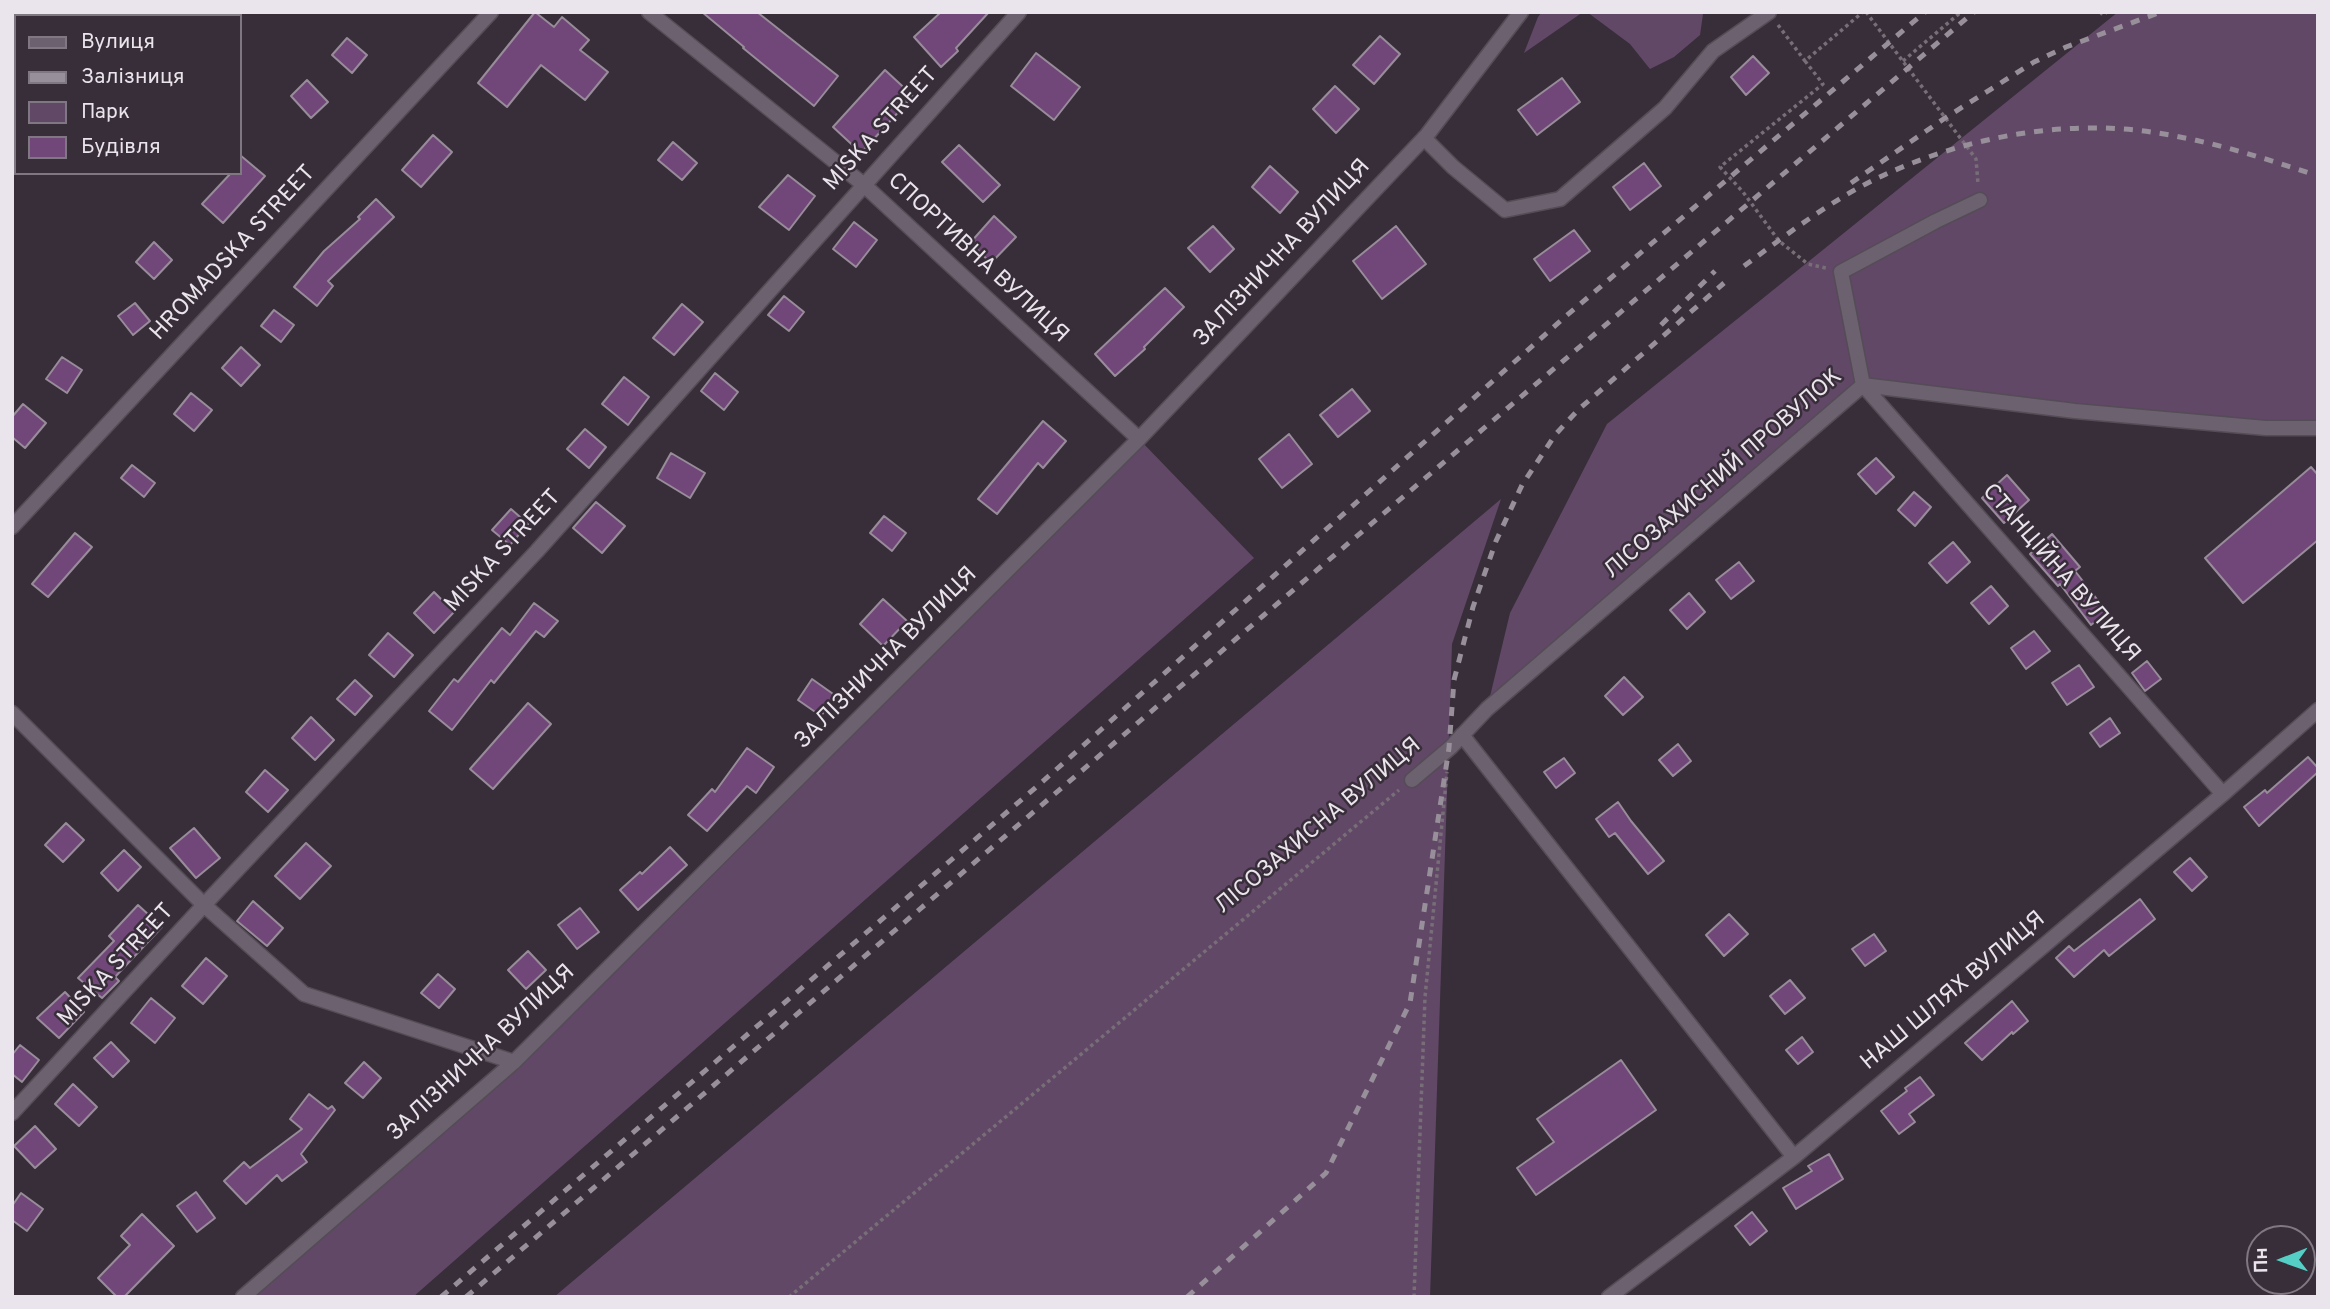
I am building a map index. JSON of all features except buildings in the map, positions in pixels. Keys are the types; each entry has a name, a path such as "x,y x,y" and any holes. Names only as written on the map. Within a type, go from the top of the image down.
{"street":[{"name":"HROMADSKA STREET","path":"12,527 491,12"},
{"name":"СПОРТИВНА ВУЛИЦЯ","path":"649,12 864,185 1139,439"},
{"name":"MISKA STREET","path":"12,1113 537,551 1019,12"},
{"name":"ЗАЛІЗНИЧНА ВУЛИЦЯ","path":"243,1297 514,1062 1139,439 1424,138 1521,12"},
{"path":"1424,138 1453,167 1505,209 1560,199 1665,108 1713,51 1772,17"},
{"path":"1863,385 1841,272 1980,200"},
{"name":"ЛІСОЗАХИСНИЙ ПРОВУЛОК","path":"1462,735 1487,709 1863,385 2076,411 2266,428 2318,428"},
{"name":"СТАНЦІЙНА ВУЛИЦЯ","path":"1863,385 2223,794"},
{"name":"НАШ ШЛЯХ ВУЛИЦЯ","path":"1609,1297 1794,1157 2223,794 2318,710"},
{"path":"12,713 204,905 304,993 514,1062"},
{"path":"1462,735 1794,1157"},
{"name":"ЛІСОЗАХИСНА ВУЛИЦЯ","path":"1412,780 1462,735"}],"path":[{"path":"1805,61 1864,12 1976,159 1980,200"},
{"path":"1903,61 1961,12"},
{"path":"2100,12 2103,15 2107,12"},
{"path":"1772,17 1823,84 1720,167 1743,192 1779,241 1808,264 1841,272"},
{"path":"1414,1297 1425,997 1451,747"},
{"name":"ЛІСОЗАХИСНА ВУЛИЦЯ","path":"789,1297 1412,780"}],"green space":[{"path":"1542,12 1583,12 1524,53 1538,17"},
{"path":"1587,12 1703,14 1700,35 1674,57 1650,69 1630,44"},
{"path":"2118,12 2318,12 2318,428 1863,385 1487,709 1510,613 1607,424"},
{"path":"1139,439 1254,558 413,1297 243,1297 514,1062"},
{"path":"1501,499 1452,644 1430,1297 554,1297"}],"railway":[{"path":"441,1297 1041,783 1566,316 1925,12"},
{"path":"466,1297 1974,12"},
{"path":"1851,183 1945,118 2034,62 2066,47 2161,12"},
{"path":"1744,266 1828,206 1882,176 1946,151 2013,135 2082,128 2151,132 2213,144 2315,175"},
{"path":"1661,325 1715,271"},
{"path":"1187,1297 1326,1173 1410,1003 1449,748 1454,680 1473,607 1496,541 1522,485 1555,435 1578,410 1724,283"}]}
